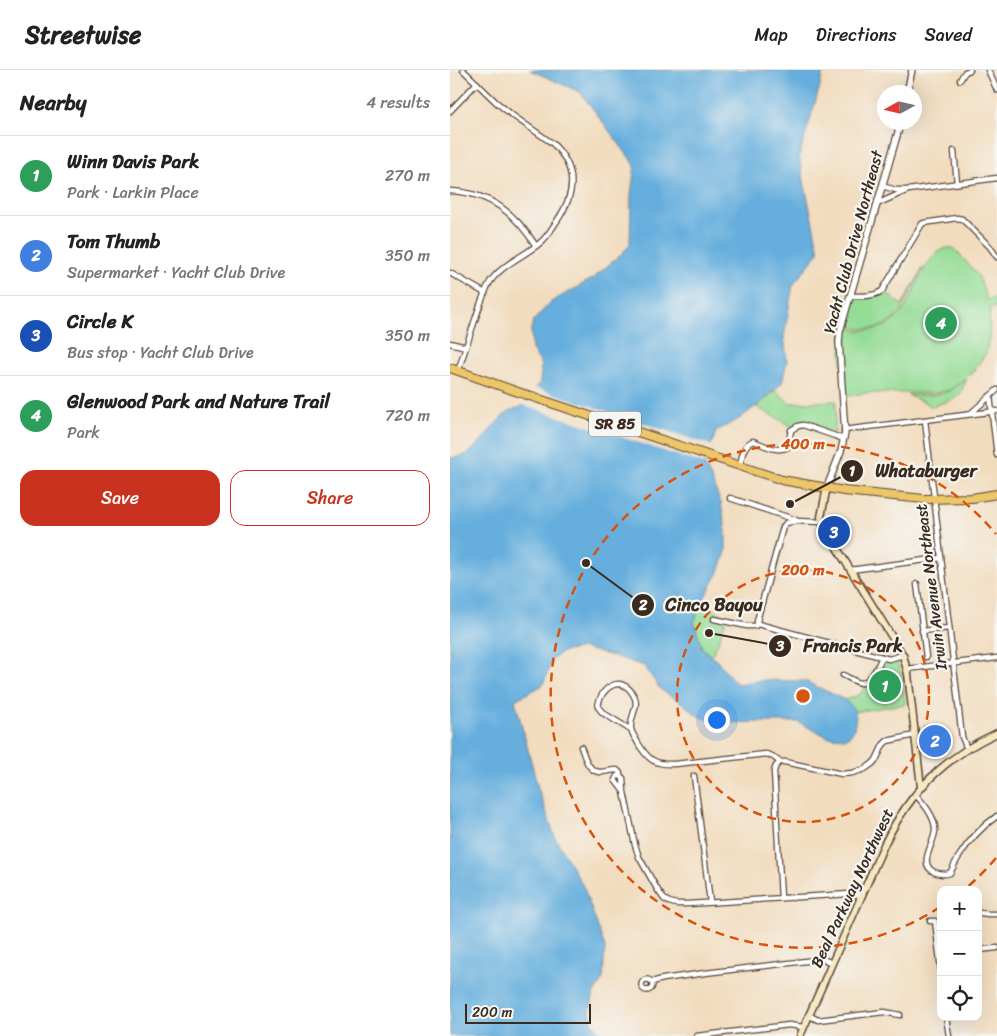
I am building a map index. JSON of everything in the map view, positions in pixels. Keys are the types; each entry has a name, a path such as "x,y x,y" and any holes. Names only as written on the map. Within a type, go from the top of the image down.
{"highway":[{"name":"SR 85","path":"450,368 782,480 844,491 934,499 972,498 997,494"}],"main road":[{"path":"826,487 821,516 824,527 903,655 907,669 921,787"},
{"name":"Beal Parkway Northwest","path":"800,1036 891,830 904,810 921,787 940,769 966,749 997,733"}],"street":[{"path":"458,371 488,286 496,275 536,246 546,236 567,206 572,185 569,168 562,154 552,143 512,115 463,70"},
{"path":"909,85 912,70"},
{"path":"960,80 970,70"},
{"path":"988,70 997,90"},
{"path":"450,111 477,84"},
{"name":"Yacht Club Drive Northeast","path":"826,487 844,439 839,342 841,327 899,130"},
{"path":"954,151 957,183"},
{"path":"882,186 896,190 908,190 997,178"},
{"path":"877,204 908,190"},
{"path":"450,191 475,195 496,204 517,221 536,246"},
{"path":"850,296 872,295 882,291 924,223 957,218 962,219 990,247 997,257"},
{"path":"450,273 485,293"},
{"path":"450,343 466,347"},
{"path":"969,415 997,390"},
{"path":"990,396 994,412 997,455"},
{"path":"844,430 994,412"},
{"name":"Irwin Avenue Northeast","path":"925,420 962,737 966,749"},
{"path":"740,465 746,445 749,442 753,441 782,450 788,447 791,430 798,426 803,425 844,439"},
{"path":"730,498 780,513 796,521"},
{"path":"758,624 758,617 783,527 786,523 796,521 822,522"},
{"path":"850,570 941,558"},
{"path":"917,584 926,657"},
{"path":"714,619 747,626 758,624 881,659 903,655"},
{"path":"922,631 949,628"},
{"path":"907,669 997,658"},
{"path":"843,675 857,682 865,681 874,672 881,659"},
{"path":"631,730 636,698 625,686 618,683 609,686 598,703 598,707 603,713 631,730 641,748 656,763 675,764 766,754 780,762 842,774 852,774 872,764 876,760 883,744 887,741 915,736"},
{"path":"581,747 591,769 597,772 617,770 623,778 624,792 637,852 661,896 669,902 676,904 850,894 861,896"},
{"path":"780,762 774,771 781,898"},
{"path":"694,776 710,902"},
{"path":"915,794 925,807 935,828 935,835 927,857 927,863 933,871 944,874 950,873 970,842 982,828 997,816"},
{"path":"982,913 997,914"},
{"path":"930,922 935,921 937,935"},
{"path":"982,950 997,948"},
{"path":"652,982 705,973 815,960 832,963"},
{"path":"808,1015 818,1020 884,1012 900,1015"},
{"path":"947,1021 949,1036"},
{"path":"697,1036 789,1025 803,1027"}],"green space":[{"path":"946,248 953,248 979,277 987,300 997,297 997,307 990,309 989,339 986,353 973,372 950,390 935,393 864,393 844,397 841,351 843,326 856,331 869,330 881,328 897,318 908,302 929,262 938,252"},
{"path":"923,268 902,309 894,319 876,328 859,329 844,324 852,298 875,297 886,292 901,305"},
{"path":"967,379 956,398 932,407 908,395 934,395 950,391"},
{"path":"776,390 789,403 836,401 835,433 803,425 793,427 756,407"},
{"path":"701,605 727,616 718,643 711,656 702,648 694,622"},
{"path":"884,659 897,661 902,676 905,704 854,712 853,708 845,700 859,695"}],"water":[{"path":"530,70 823,70 799,157 819,252 793,285 784,336 787,361 782,383 739,419 716,432 704,465 721,503 726,530 726,552 718,574 702,602 694,622 702,648 718,662 737,684 765,680 805,681 845,700 853,708 856,717 854,730 847,738 828,737 798,722 717,723 698,716 681,702 661,690 644,666 583,648 562,652 552,660 543,685 515,700 538,788 555,837 584,888 605,947 603,979 594,993 590,1012 592,1022 603,1036 450,1036 450,458 463,456 475,448 500,419 514,409 520,408 540,382 540,362 532,349 531,329 533,321 551,302 592,279 630,245 631,194 635,165 580,92"}],"pier":[{"path":"533,387 713,446 707,465 520,404"}],"place":[{"name":"Glenwood Park and Nature Trail","path":"941,323"},
{"name":"Whataburger","path":"790,504"},
{"name":"Circle K","path":"834,532"},
{"name":"Cinco Bayou","path":"586,563"},
{"name":"Francis Park","path":"709,633"},
{"name":"Winn Davis Park","path":"885,686"},
{"name":"Tom Thumb","path":"935,741"}]}
